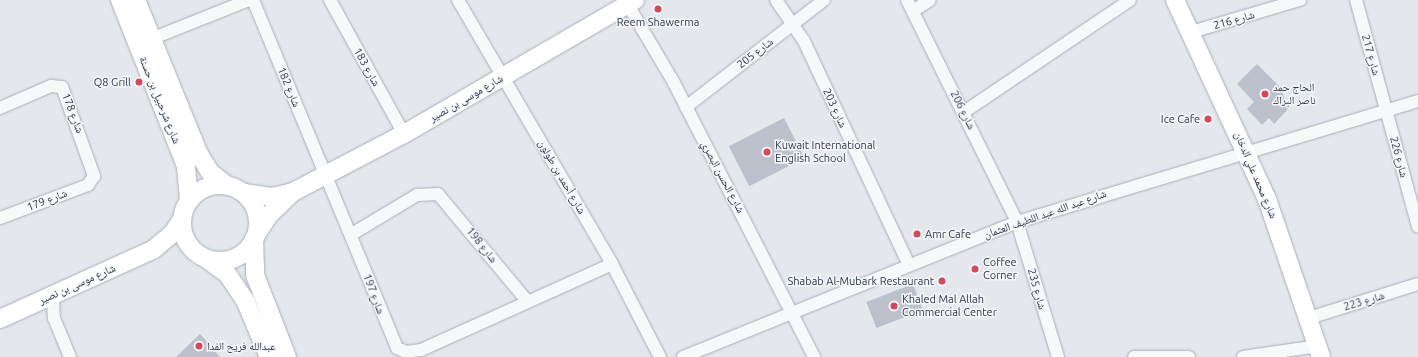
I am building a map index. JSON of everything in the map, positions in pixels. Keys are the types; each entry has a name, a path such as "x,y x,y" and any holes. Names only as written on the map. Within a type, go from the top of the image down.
{"street":[{"name":"شارع شرحبيل بن حسنة","path":"120,0 186,166 189,201"},
{"name":"شارع شرحبيل بن حسنة","path":"136,0 199,154 210,172 227,186"},
{"path":"152,38 248,0"},
{"name":"شارع 182","path":"252,0 326,175"},
{"name":"شارع 183","path":"330,0 404,134"},
{"name":"شارع أحمد بن طولون","path":"458,0 504,76 612,264 660,357"},
{"name":"شارع 203","path":"776,0 794,24 908,263"},
{"name":"شارع 205","path":"686,107 824,0"},
{"path":"910,5 930,0"},
{"path":"964,112 1130,0"},
{"name":"شارع محمد علي الدخان","path":"1175,0 1247,151 1310,318 1320,351"},
{"name":"شارع 216","path":"1190,32 1300,0"},
{"name":"شارع 217","path":"1356,0 1387,111"},
{"name":"شارع موسى بن نصير","path":"244,194 272,197 293,192 404,134 629,2"},
{"name":"شارع الحسن البصري","path":"629,2 686,107 792,310 814,357"},
{"name":"شارع 206","path":"910,5 1017,222"},
{"name":"شارع 178","path":"0,108 51,86 62,87 94,168 92,180"},
{"name":"شارع عبد الله عبد اللطيف العثمان","path":"683,357 792,310 908,263 1017,222 1247,151 1418,102"},
{"name":"شارع 226","path":"1387,111 1418,227"},
{"name":"شارع 197","path":"326,175 352,234 391,338 401,351 421,350 527,301"},
{"name":"شارع 179","path":"0,218 92,180"},
{"path":"269,357 245,300 228,275 204,257 185,237 182,219 189,201 203,189 227,186 244,194 255,208 256,278 287,357"},
{"name":"شارع موسى بن نصير","path":"255,236 276,208 293,192"},
{"name":"شارع 198","path":"352,234 411,197 434,192 445,199 527,301"},
{"name":"شارع موسى بن نصير","path":"0,319 154,249 172,234 182,219"},
{"name":"شارع 235","path":"1017,222 1058,357"},
{"path":"204,257 231,259 247,249 255,236"},
{"name":"شارع موسى بن نصير","path":"154,249 178,247 204,257"},
{"path":"527,301 612,264"},
{"name":"شارع 223","path":"1310,318 1418,284"},
{"path":"53,295 54,318 70,357"},
{"path":"1243,357 1320,351"},
{"path":"1134,357 1190,357"}],"building":[{"name":"الحاج حمد ناصر البراك","path":"1257,64 1282,89 1284,99 1291,106 1274,124 1269,118 1262,125 1247,109 1254,102 1237,84"},
{"name":"Kuwait International English School","path":"784,118 804,158 749,186 729,146"},
{"name":"Khaled Mal Allah Commercial Center","path":"913,284 923,310 876,328 866,302"},
{"name":"عبدالله فريح الفدا","path":"200,334 220,357 176,357"}],"place":[{"name":"Reem Shawerma","path":"658,9"},
{"name":"Q8 Grill","path":"139,82"},
{"name":"الحاج حمد ناصر البراك","path":"1265,94"},
{"name":"Ice Cafe","path":"1208,119"},
{"name":"Kuwait International English School","path":"767,152"},
{"name":"Amr Cafe","path":"917,234"},
{"name":"Coffee Corner","path":"975,269"},
{"name":"Shabab Al-Mubark Restaurant","path":"942,281"},
{"name":"Khaled Mal Allah Commercial Center","path":"894,306"},
{"name":"عبدالله فريح الفدا","path":"199,346"}]}
